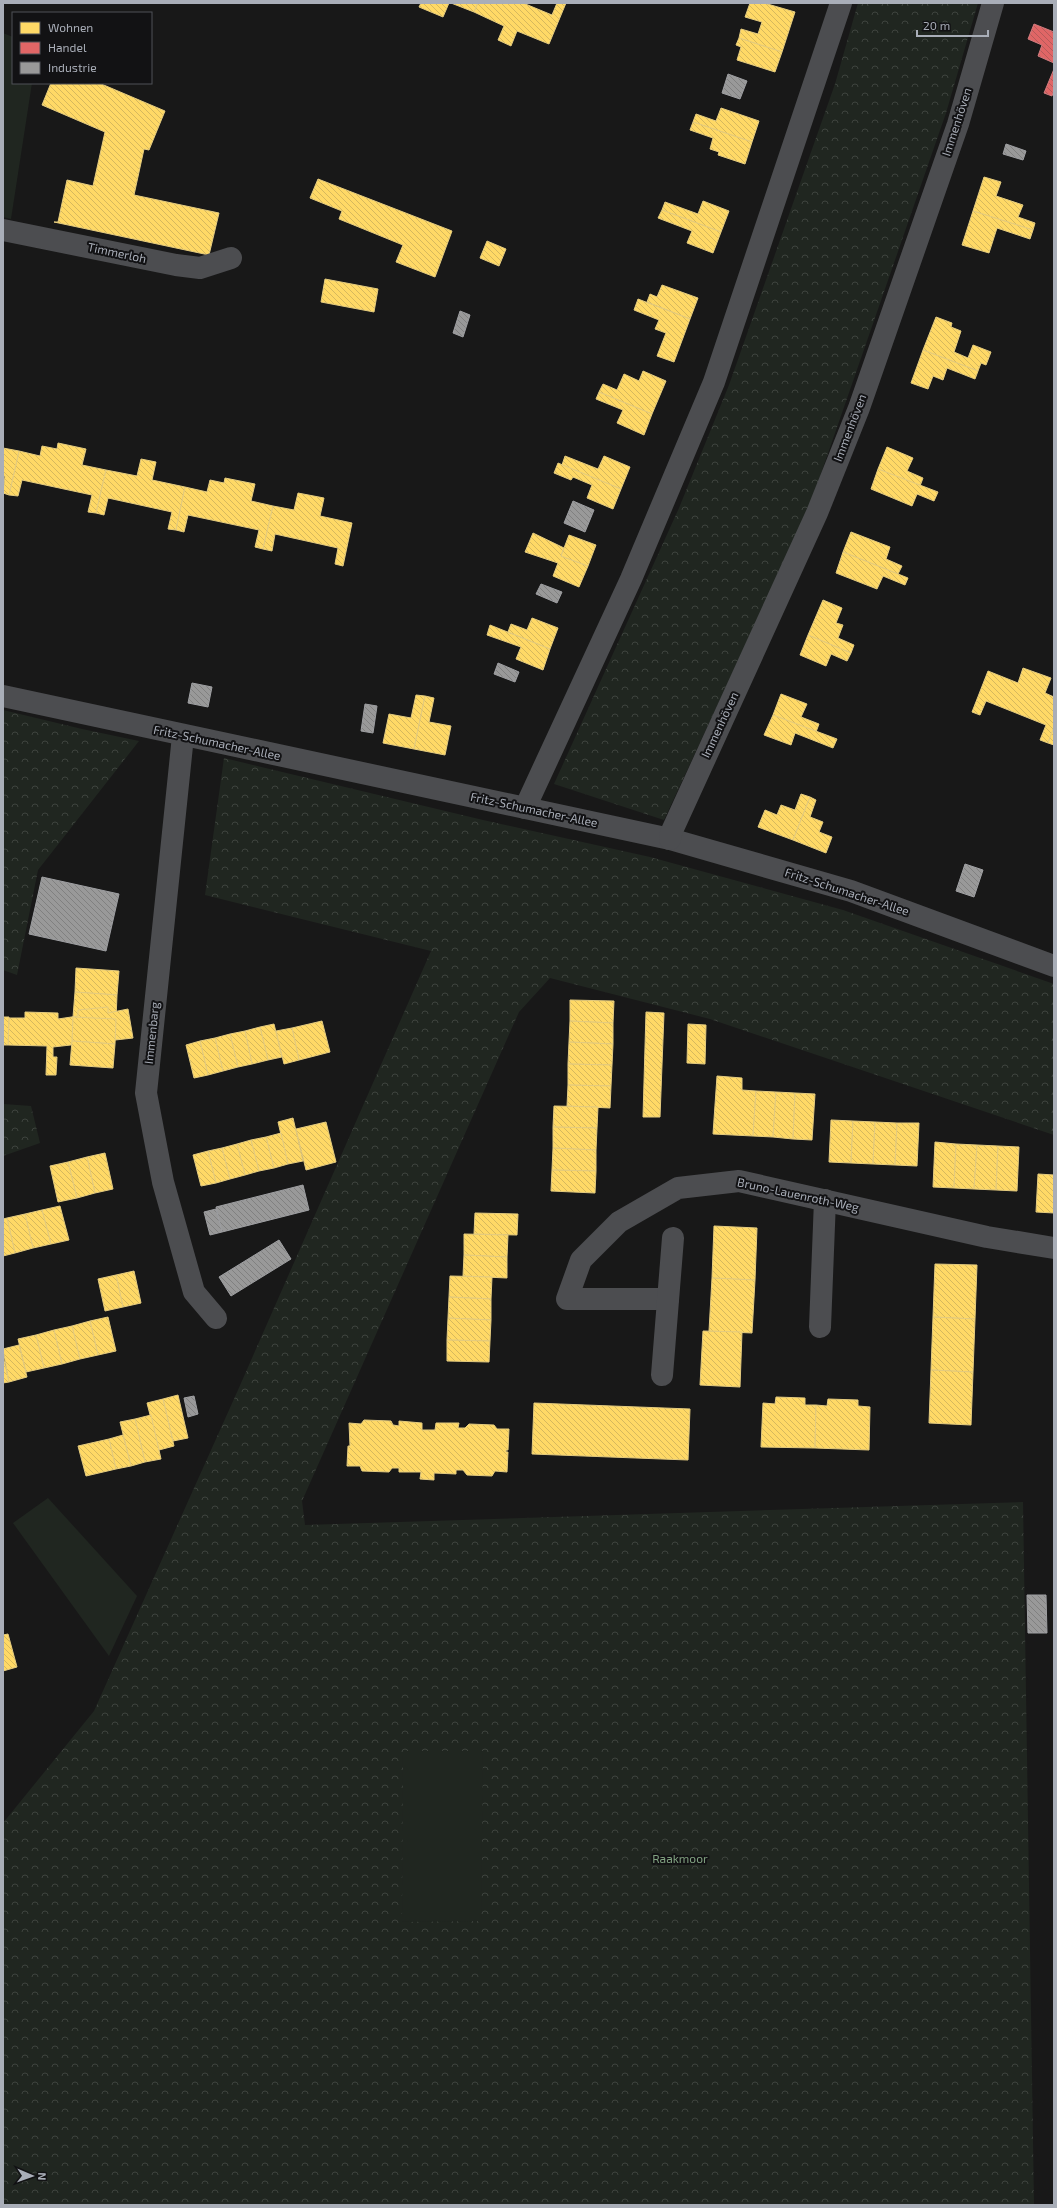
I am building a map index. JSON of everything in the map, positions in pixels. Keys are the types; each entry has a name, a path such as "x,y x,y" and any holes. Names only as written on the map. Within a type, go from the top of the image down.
{"street":[{"path":"525,808 631,579 714,382 841,3"},
{"name":"Immenhöven","path":"670,839 671,833 817,513 859,408 958,124 993,3"},
{"name":"Timmerloh","path":"3,230 176,265 200,268 231,258"},
{"name":"Fritz-Schumacher-Allee","path":"3,696 183,736 670,839 851,891 1054,966"},
{"name":"Immenbarg","path":"183,736 146,1093 163,1182 194,1292 216,1318"},
{"name":"Bruno-Lauenroth-Weg","path":"668,1298 567,1299 581,1260 619,1222 678,1188 739,1180 987,1237 1054,1248"},
{"path":"820,1327 825,1200"},
{"path":"662,1375 673,1238"}],"green space":[{"path":"858,3 978,3 946,113 809,508 664,820 554,784 679,508 729,385 835,84"},
{"path":"3,33 12,37 12,84 32,84 11,219 3,217"},
{"path":"3,710 139,741 38,870 17,975 3,970"},
{"name":"Raakmoor","path":"224,758 483,820 650,857 843,910 1054,984 1054,1135 710,1019 550,978 519,1012 302,1501 305,1525 1023,1502 1034,2205 3,2205 3,1823 94,1711 238,1390 431,951 205,895"},
{"path":"3,1104 31,1106 40,1143 3,1156"},
{"path":"48,1498 137,1596 109,1656 13,1523"},
{"path":"403,1751 483,1751 481,1921 402,1922"}],"building: Wohnen":[{"path":"421,3 449,3 443,17 419,7"},
{"path":"451,3 478,3 474,12"},
{"path":"478,3 523,3 552,15 557,3 566,3 549,44 517,31 511,46 498,40 504,26 474,12"},
{"path":"750,3 764,3 795,12 782,52 739,38 741,29 758,34 762,22 745,17"},
{"path":"739,38 782,52 775,72 737,60 741,47 736,45"},
{"path":"51,84 101,84 165,111 149,150 144,149 134,195 219,213 209,255 54,222 58,222 67,180 93,186 105,132 42,105"},
{"path":"721,108 759,121 752,142 693,122 696,114 716,121"},
{"path":"693,122 752,142 745,164 718,155 719,152 710,149 713,138 690,130"},
{"path":"984,177 1001,182 996,196 1023,205 1018,217 1035,223 1033,230 973,211"},
{"path":"318,179 452,231 435,277 396,262 403,245 339,219 342,211 310,198"},
{"path":"703,201 729,211 721,232 662,210 665,202 698,214"},
{"path":"662,210 721,232 713,253 687,243 692,231 658,218"},
{"path":"973,211 1033,230 1030,239 997,228 989,253 962,245"},
{"path":"487,241 506,249 499,266 480,258"},
{"path":"325,279 378,289 374,312 321,302"},
{"path":"662,285 698,298 690,319 647,302 650,294 657,297"},
{"path":"638,299 690,319 674,362 657,356 666,333 655,329 659,320 634,310"},
{"path":"936,317 952,323 951,327 961,331 954,352 968,358 973,345 991,352 986,365 981,363 978,371 923,350"},
{"path":"923,350 978,371 975,379 947,368 943,380 933,376 928,389 911,383"},
{"path":"643,371 666,381 652,414 599,392 603,384 617,390 624,374 639,381"},
{"path":"599,392 652,414 644,435 617,423 623,410 596,399"},
{"path":"58,443 86,449 82,465 106,470 96,513 88,512 92,495 22,480 18,496 9,495 19,451 40,456 42,446 57,449"},
{"path":"887,447 913,458 907,471 923,478 920,486 878,469"},
{"path":"3,448 19,451 9,495 3,493 5,476 3,476"},
{"path":"565,456 598,469 604,456 630,467 621,489 562,465"},
{"path":"141,459 156,462 152,480 185,487 176,530 168,529 172,512 108,498 104,515 96,513 106,470 137,476"},
{"path":"558,463 621,489 613,509 587,498 592,485 573,477 571,480 554,473"},
{"path":"878,469 938,492 934,501 917,494 912,506 871,489"},
{"path":"225,478 255,484 251,501 273,506 263,549 255,547 259,530 188,515 184,532 176,530 185,487 207,492 210,480 224,483"},
{"path":"298,493 324,498 320,516 352,523 343,566 335,564 338,548 275,534 272,551 263,549 273,506 294,510"},
{"path":"851,532 890,547 886,559 902,566 898,574 843,552"},
{"path":"533,533 564,548 561,556 588,566 579,587 553,576 558,563 525,552"},
{"path":"569,535 596,545 588,566 561,556"},
{"path":"843,552 908,578 905,585 883,576 877,589 836,573"},
{"path":"823,600 842,608 836,623 843,625 838,638 854,645 851,653 808,635"},
{"path":"532,618 558,628 550,649 508,632 511,624 527,630"},
{"path":"490,625 550,649 543,670 516,659 521,647 487,635"},
{"path":"808,635 851,653 847,661 831,654 826,666 800,655"},
{"path":"1023,668 1051,678 1045,693 1054,697 1054,727 1048,743 1040,740 1046,725 986,701 980,715 972,712 988,671 1018,683"},
{"path":"781,694 807,704 801,717 819,724 816,732 773,715"},
{"path":"416,695 425,696 414,749 383,743 389,714 411,718"},
{"path":"425,696 434,698 429,722 451,726 445,755 414,749"},
{"path":"773,715 837,739 833,748 795,733 791,745 764,735"},
{"path":"1054,727 1054,745 1048,743"},
{"path":"801,794 810,797 793,840 758,827 765,810 777,815 781,805 795,810"},
{"path":"810,797 816,800 810,817 823,822 819,832 832,837 826,853 793,840"},
{"path":"76,968 119,971 117,995 75,992"},
{"path":"75,992 117,995 116,1019 73,1017"},
{"path":"570,1000 614,1001 613,1023 570,1021"},
{"path":"108,1007 108,1013 128,1009 133,1038 53,1047 53,1057 57,1057 56,1075 46,1075 47,1046 8,1045 9,1018 25,1018 25,1012 58,1013 58,1019 78,1016 78,1010"},
{"path":"646,1012 664,1013 660,1117 643,1117"},
{"path":"3,1017 9,1017 8,1045 3,1045"},
{"path":"73,1017 116,1019 115,1044 72,1041"},
{"path":"322,1021 330,1052 299,1060 292,1028"},
{"path":"570,1021 613,1023 613,1044 569,1042"},
{"path":"274,1024 282,1057 268,1060 260,1027"},
{"path":"688,1024 706,1025 705,1064 687,1063"},
{"path":"260,1027 268,1060 252,1064 245,1031"},
{"path":"292,1028 299,1060 284,1064 276,1031"},
{"path":"245,1031 252,1064 238,1067 230,1034"},
{"path":"230,1034 238,1067 223,1071 215,1038"},
{"path":"215,1038 223,1071 208,1075 200,1041"},
{"path":"72,1041 115,1044 113,1068 70,1065"},
{"path":"200,1041 208,1075 194,1078 186,1045"},
{"path":"569,1042 613,1044 612,1065 568,1064"},
{"path":"568,1064 612,1065 611,1086 568,1085"},
{"path":"717,1076 742,1078 742,1090 756,1091 753,1136 713,1134"},
{"path":"568,1085 611,1086 610,1108 567,1106"},
{"path":"756,1091 776,1092 773,1137 753,1136"},
{"path":"776,1092 795,1093 793,1139 773,1137"},
{"path":"795,1093 815,1094 812,1140 793,1139"},
{"path":"554,1106 598,1107 597,1128 553,1127"},
{"path":"293,1118 303,1161 288,1164 278,1122"},
{"path":"831,1120 853,1121 851,1163 829,1162"},
{"path":"853,1121 875,1122 873,1164 851,1163"},
{"path":"326,1122 336,1162 306,1170 296,1129"},
{"path":"875,1122 897,1123 895,1165 873,1164"},
{"path":"897,1123 919,1123 917,1166 895,1165"},
{"path":"553,1127 597,1128 596,1150 553,1148"},
{"path":"281,1133 288,1164 274,1168 266,1137"},
{"path":"266,1137 274,1168 259,1171 251,1140"},
{"path":"251,1140 259,1171 245,1175 237,1144"},
{"path":"935,1142 956,1144 954,1188 933,1187"},
{"path":"237,1144 245,1175 230,1179 222,1148"},
{"path":"956,1144 977,1145 974,1189 954,1188"},
{"path":"977,1145 998,1146 996,1190 974,1189"},
{"path":"998,1146 1019,1147 1017,1191 996,1190"},
{"path":"222,1148 230,1179 216,1183 208,1151"},
{"path":"553,1148 596,1150 596,1171 552,1170"},
{"path":"208,1151 216,1183 201,1186 193,1155"},
{"path":"105,1153 113,1189 95,1193 87,1157"},
{"path":"87,1157 95,1193 77,1198 68,1162"},
{"path":"68,1162 77,1198 58,1202 50,1166"},
{"path":"552,1170 596,1171 595,1193 551,1191"},
{"path":"1038,1174 1054,1175 1054,1213 1036,1212"},
{"path":"60,1206 69,1240 51,1244 42,1210"},
{"path":"42,1210 51,1244 33,1248 25,1214"},
{"path":"475,1213 518,1214 517,1235 474,1234"},
{"path":"25,1214 33,1248 15,1253 7,1218"},
{"path":"7,1218 15,1253 3,1256 3,1219"},
{"path":"714,1226 757,1228 755,1280 712,1278"},
{"path":"464,1234 508,1235 507,1257 464,1255"},
{"path":"464,1255 507,1257 507,1278 463,1276"},
{"path":"935,1264 977,1265 975,1319 933,1317"},
{"path":"134,1271 141,1303 123,1307 116,1275"},
{"path":"116,1275 123,1307 105,1311 98,1279"},
{"path":"450,1276 492,1277 491,1299 449,1297"},
{"path":"712,1278 755,1280 752,1333 709,1331"},
{"path":"449,1297 491,1299 491,1320 448,1318"},
{"path":"108,1317 116,1351 98,1355 90,1321"},
{"path":"933,1317 975,1319 973,1372 931,1370"},
{"path":"448,1318 491,1320 490,1341 447,1340"},
{"path":"90,1321 98,1355 80,1359 72,1326"},
{"path":"72,1326 80,1359 62,1364 54,1330"},
{"path":"54,1330 62,1364 44,1368 36,1335"},
{"path":"703,1331 742,1332 740,1387 700,1385"},
{"path":"36,1335 44,1368 26,1372 18,1339"},
{"path":"447,1340 490,1341 489,1362 447,1361"},
{"path":"19,1345 27,1377 9,1382 3,1349"},
{"path":"3,1356 9,1382 3,1383"},
{"path":"931,1370 973,1372 971,1425 929,1423"},
{"path":"178,1395 188,1438 173,1441 163,1399"},
{"path":"776,1397 805,1398 805,1405 816,1405 815,1448 761,1447 763,1403 775,1404"},
{"path":"163,1399 174,1446 159,1450 147,1403"},
{"path":"828,1399 858,1400 858,1406 870,1407 869,1450 815,1448 816,1405 827,1406"},
{"path":"534,1403 690,1409 688,1460 532,1454"},
{"path":"151,1415 161,1459 145,1462 135,1419"},
{"path":"135,1419 145,1462 131,1466 120,1422"},
{"path":"364,1420 391,1421 393,1425 399,1426 399,1421 422,1423 422,1430 435,1430 436,1423 459,1423 458,1428 465,1428 469,1424 494,1425 497,1429 509,1429 508,1450 506,1450 506,1452 508,1452 507,1472 495,1471 492,1476 467,1475 463,1470 456,1470 456,1474 434,1473 434,1480 420,1479 421,1472 399,1472 399,1468 392,1468 389,1472 362,1471 360,1466 347,1466 348,1446 350,1446 349,1423 361,1424"},
{"path":"123,1435 131,1466 116,1469 109,1439"},
{"path":"109,1439 116,1469 86,1476 78,1446"},
{"path":"8,1634 17,1667 3,1671 3,1635"}],"building: Handel":[{"path":"1034,24 1054,32 1054,63 1038,56 1042,45 1028,39"},
{"path":"1054,69 1054,90 1052,96 1044,93"}],"building: Industrie":[{"path":"728,74 747,81 740,99 722,93"},
{"path":"1006,144 1026,151 1023,160 1003,154"},
{"path":"460,311 470,315 463,337 453,333"},
{"path":"573,501 594,510 585,532 564,523"},
{"path":"541,584 562,592 557,603 536,594"},
{"path":"498,663 519,672 515,682 494,674"},
{"path":"192,683 212,687 208,707 188,703"},
{"path":"365,704 377,706 373,733 361,731"},
{"path":"965,864 983,870 974,897 956,891"},
{"path":"42,877 119,894 106,951 29,934"},
{"path":"303,1185 309,1210 222,1232 216,1207"},
{"path":"216,1209 222,1232 210,1235 204,1212"},
{"path":"279,1240 291,1259 231,1296 219,1277"},
{"path":"194,1396 198,1414 188,1417 184,1398"},
{"path":"1027,1595 1046,1595 1047,1633 1028,1633"}]}
